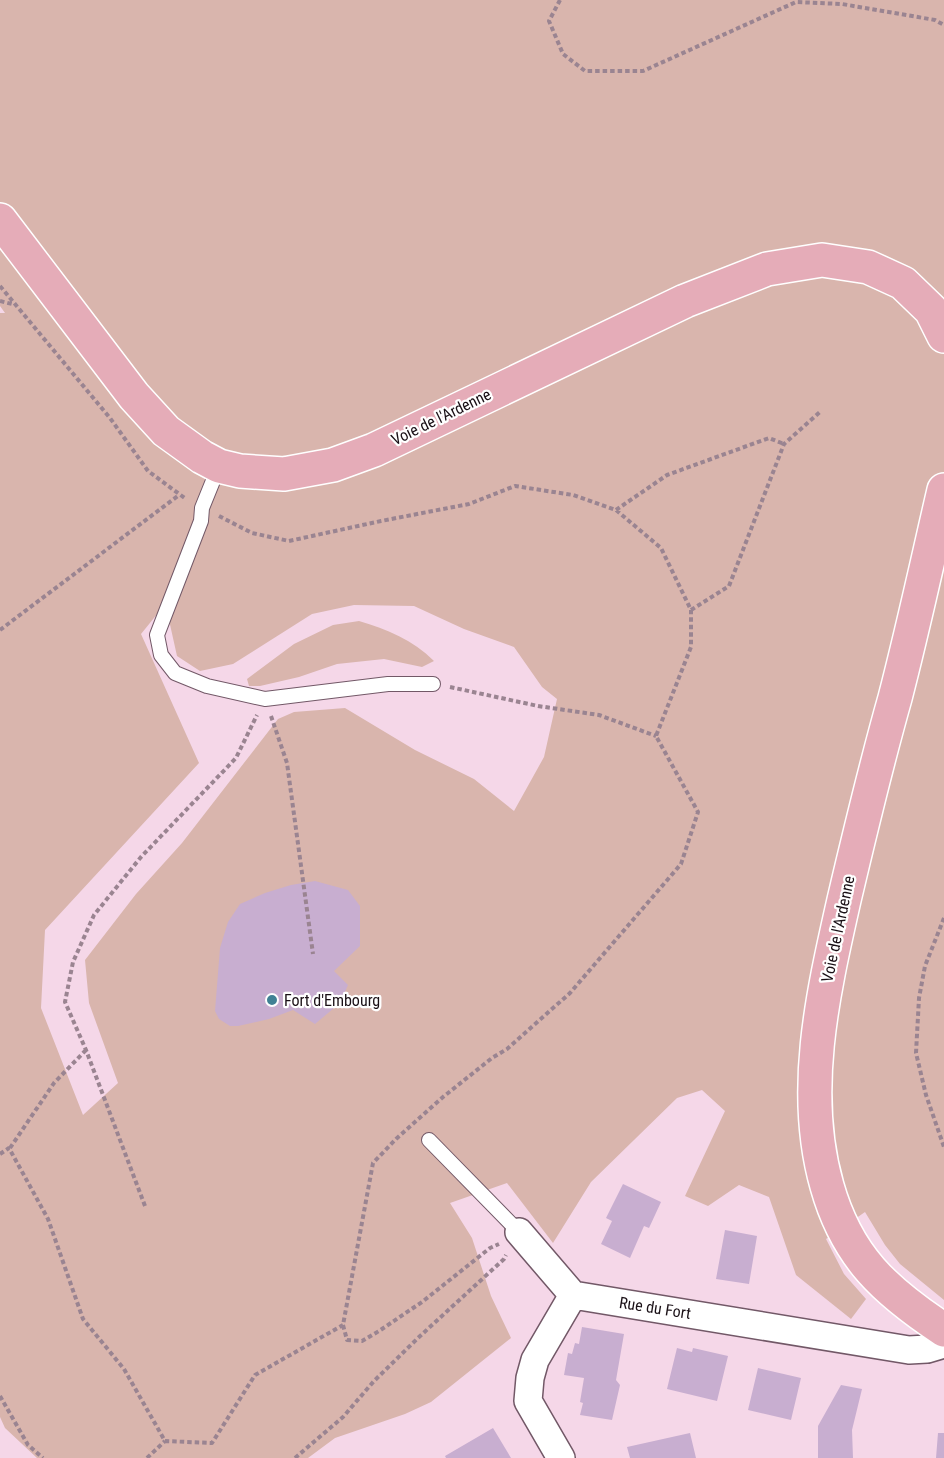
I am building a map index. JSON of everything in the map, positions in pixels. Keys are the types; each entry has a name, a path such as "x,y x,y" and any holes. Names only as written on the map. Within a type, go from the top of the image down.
{"main road":[{"name":"Voie de l'Ardenne","path":"0,220 134,396 166,431 202,457 219,466 240,471 284,474 333,465 374,450 685,301 767,269 822,260 868,267 903,283 931,310 944,336"},
{"name":"Voie de l'Ardenne","path":"944,490 895,695 870,788 838,928 828,973 815,1064 816,1120 820,1152 827,1187 843,1228 861,1259 883,1285 912,1310 944,1330"}],"street":[{"path":"513,1240 573,1295 535,1360 530,1378 528,1401 561,1458"},
{"name":"Rue du Fort","path":"573,1295 909,1350 927,1349 944,1344"}],"lane":[{"path":"219,466 206,509 157,635 161,655 176,673 207,686 265,699 388,684 433,684"},
{"path":"429,1140 513,1240"}],"path":[{"path":"560,0 549,21 563,54 585,71 643,72 796,2 842,4 935,20 944,25"},
{"path":"0,286 110,418 148,471 179,495 252,533 289,541 381,520 469,504 516,486 573,495 616,510 661,548 691,610 691,647 656,736"},
{"path":"0,301 13,304"},
{"path":"691,610 729,586 784,444 820,412"},
{"path":"616,510 667,475 769,438 784,444"},
{"path":"0,630 179,495"},
{"path":"433,684 538,706 599,715 656,736 698,812 681,864 570,993 507,1049 443,1097 373,1163 343,1325 347,1340 362,1341 379,1332 422,1302 489,1248"},
{"path":"265,699 287,763 313,954"},
{"path":"145,1206 86,1050 65,1002 73,962 94,915 141,857 236,758 265,699"},
{"path":"944,918 925,966 919,998 916,1053 926,1095 944,1148"},
{"path":"0,1154 9,1149 54,1083 86,1050"},
{"path":"9,1149 48,1219 82,1319 124,1369 165,1441"},
{"path":"295,1458 343,1417 374,1381 504,1259 513,1240"},
{"path":"147,1458 165,1441 212,1443 255,1375 343,1325"},
{"path":"0,1396 28,1445 42,1458"}],"shaded area":[{"path":"0,0 944,0 944,1300 900,1264 885,1245 865,1212 826,1239 844,1274 866,1299 851,1319 796,1275 769,1197 739,1185 708,1206 685,1196 725,1111 702,1090 677,1098 591,1182 553,1243 507,1183 450,1203 472,1238 491,1296 511,1338 431,1402 405,1414 335,1438 308,1458 37,1458 5,1428 0,1417 0,313 5,313 0,306","holes":["354,605 414,606 464,629 514,647 542,687 557,699 544,757 514,811 474,779 415,750 345,708 294,712 278,719 182,843 136,894 85,960 89,1003 118,1083 83,1115 41,1008 45,930 199,763 141,634 158,613 169,620 177,656 200,671 233,664 312,614"]},
{"path":"359,621 399,636 434,661 422,667 384,659 337,664 299,677 260,686 249,686 247,679 294,644 333,625"}],"building":[{"path":"315,881 348,890 360,906 360,946 334,971 348,985 340,1003 315,1024 293,1010 269,1019 238,1026 230,1026 219,1019 215,1011 220,948 228,922 240,904 291,885"},
{"path":"623,1184 661,1202 649,1228 644,1226 630,1258 601,1244 612,1221 606,1218"},
{"path":"725,1230 757,1236 749,1284 716,1279"},
{"path":"582,1327 624,1334 616,1380 620,1385 612,1420 580,1415 584,1378 564,1375 568,1353 572,1354 575,1343 579,1344"},
{"path":"677,1348 692,1352 693,1348 728,1356 717,1401 667,1389"},
{"path":"758,1368 801,1378 791,1420 748,1410"},
{"path":"841,1385 862,1389 852,1430 853,1458 818,1458 818,1426"},
{"path":"493,1428 511,1458 446,1458 445,1456"},
{"path":"690,1433 696,1458 630,1458 627,1447"},
{"path":"938,1433 944,1433 944,1458 936,1458"}],"place":[{"name":"Fort d'Embourg","path":"272,1000"}]}
